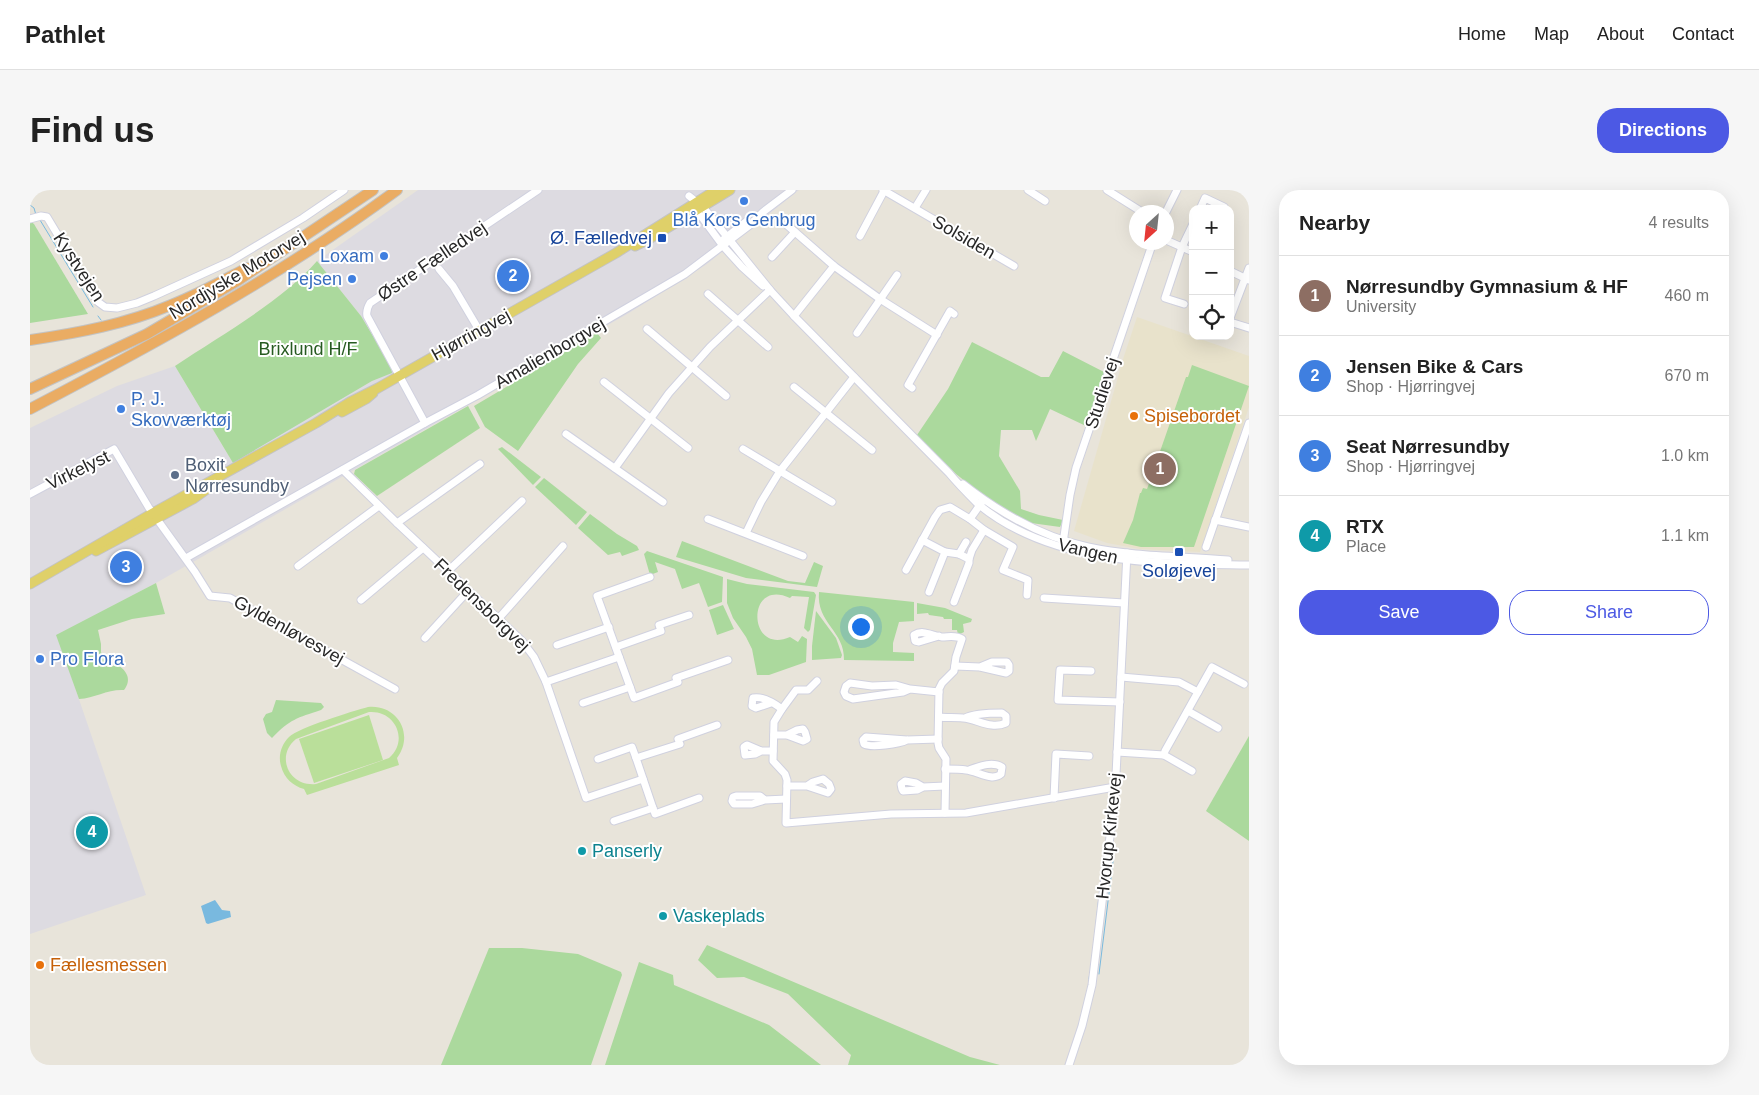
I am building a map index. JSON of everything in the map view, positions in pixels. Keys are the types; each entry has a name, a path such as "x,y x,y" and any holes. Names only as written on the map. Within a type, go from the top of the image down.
{"highway":[{"name":"Nordjyske Motorvej","path":"275,255 308,235 373,190"},
{"name":"Nordjyske Motorvej","path":"88,379 221,305 318,246 397,190"},
{"path":"30,341 80,333 112,325 169,306 275,255"},
{"path":"30,389 147,334 237,281 275,255"},
{"path":"30,403 88,379"},
{"path":"30,409 88,379"}],"main road":[{"name":"Hjørringvej","path":"30,584 71,562 110,546 155,516 230,471 316,423 366,399 378,388 616,253 649,239 694,202 716,190"},
{"name":"Hjørringvej","path":"694,202 730,190"}],"street":[{"name":"Kystvejen","path":"36,217 47,217 98,302 109,308 137,303 231,261 303,218 344,190"},
{"name":"Østre Fælledvej","path":"400,376 367,316 366,312 370,303 538,190"},
{"name":"Amalienborgvej","path":"186,558 478,395 674,281 722,244 747,221 792,190"},
{"name":"Solsiden","path":"860,236 884,190 1014,266"},
{"name":"Solsiden","path":"915,208 926,190"},
{"path":"1028,190 1045,201"},
{"path":"1107,190 1131,205"},
{"path":"1170,205 1177,190"},
{"path":"1202,205 1205,198 1220,205"},
{"name":"Vangen","path":"694,202 794,316 949,473 982,502 1063,544 1088,547 1127,557 1249,563"},
{"name":"Vangen","path":"694,202 722,244 742,267 770,290"},
{"path":"787,225 834,266 880,299 937,335"},
{"path":"772,257 795,232"},
{"path":"1184,304 1165,298 1182,247 1189,232"},
{"path":"1174,244 1189,250"},
{"name":"Studievej","path":"1063,544 1076,468 1150,250"},
{"path":"794,316 834,266"},
{"path":"1234,310 1247,279 1249,268"},
{"path":"439,269 453,286 479,330"},
{"path":"1234,273 1247,279"},
{"path":"857,333 897,275"},
{"path":"615,468 650,418 692,367 710,347 770,290"},
{"path":"708,294 768,347"},
{"path":"912,388 908,385 950,311 954,314"},
{"path":"1234,322 1249,328"},
{"path":"647,329 726,396"},
{"path":"400,376 425,423"},
{"path":"746,534 761,502 780,471 854,377"},
{"path":"604,382 688,448"},
{"path":"794,387 872,450"},
{"path":"1206,547 1245,445 1249,422"},
{"path":"566,434 663,502"},
{"path":"743,449 832,502"},
{"name":"Virkelyst","path":"30,494 114,450 155,516"},
{"path":"397,524 480,464"},
{"name":"Fredensborgvej","path":"343,470 397,524 499,618 522,641 534,657 546,682 586,798 643,779"},
{"path":"448,571 522,501"},
{"path":"970,519 982,502"},
{"path":"298,566 380,506"},
{"path":"906,570 935,517 945,508 950,507 1013,547 1003,570 1028,580 1027,595"},
{"name":"Gyldenløvesvej","path":"155,516 186,558 210,596 230,598 395,689"},
{"path":"708,519 803,556"},
{"path":"1215,520 1249,527"},
{"path":"954,602 970,563 972,550 984,530"},
{"path":"922,540 945,552 959,554 969,560"},
{"path":"959,554 966,542"},
{"path":"499,618 562,546"},
{"path":"361,600 424,548"},
{"path":"929,592 945,552"},
{"name":"Hvorup Kirkevej","path":"1069,1065 1082,1026 1092,985 1115,787 1127,557"},
{"path":"650,577 597,596 634,698 678,682 676,678 728,660"},
{"path":"425,638 468,591"},
{"path":"1044,598 1124,603"},
{"path":"616,647 661,631 659,625 689,615"},
{"path":"558,645 608,626"},
{"path":"939,636 956,636 962,639 953,672 940,684 939,692 938,740 939,748 946,759 945,813"},
{"path":"546,682 619,657"},
{"path":"955,666 980,667"},
{"path":"1164,755 1212,668 1244,684"},
{"path":"1091,671 1060,670 1058,700 1120,702"},
{"path":"1121,677 1179,682 1198,692"},
{"path":"817,681 808,690 796,690 774,722 774,761 786,776 786,823 891,814 966,813 1115,787"},
{"path":"910,690 853,698 846,696 844,692 846,686 850,684 872,686 896,685 910,690 939,692"},
{"path":"583,703 630,687"},
{"path":"771,703 782,709"},
{"path":"1188,711 1218,728"},
{"path":"939,717 965,718 984,724 1003,725 1006,723 1006,716 1002,713 989,713 965,718"},
{"path":"636,758 680,744 678,739 717,725"},
{"path":"774,735 788,735"},
{"path":"907,740 899,744 867,746 863,740 866,736 907,740 938,740"},
{"path":"598,760 632,748 655,814 700,798"},
{"path":"761,751 773,751"},
{"path":"1117,752 1164,755 1192,771"},
{"path":"1054,798 1056,754 1089,756"},
{"path":"946,769 969,770"},
{"path":"787,786 807,786"},
{"path":"923,787 945,786"},
{"path":"765,800 786,799"},
{"path":"614,821 653,808"}],"shaded area":[{"path":"418,190 799,190 707,264 629,313 156,583 57,635 146,895 30,934 30,428 117,386 175,366 233,463 372,381 391,373 361,316 317,261"},
{"path":"1137,317 1189,335 1189,340 1203,340 1249,356 1249,407 1200,552 1140,549 1107,543 1074,531"}],"green space":[{"path":"30,221 34,224 88,314 30,323"},
{"name":"Brixlund H/F","path":"317,261 361,316 391,366 392,373 372,381 233,463 175,366 268,304"},
{"path":"597,333 601,338 578,364 518,451 485,427 474,406"},
{"path":"972,342 1041,377 1049,377 1063,351 1104,372 1086,426 1050,409 1036,441 1032,430 1001,430 999,456 1020,491 1021,509 1063,520 1060,527 1031,523 989,500 956,474 917,435 948,389"},
{"path":"1192,365 1249,386 1194,547 1141,547 1123,543 1133,520 1140,493 1143,488 1147,489 1151,478 1153,478 1158,464 1156,463"},
{"path":"468,406 480,428 377,496 354,474 355,470"},
{"path":"502,447 541,477 533,485 498,449"},
{"path":"544,478 587,512 576,525 535,487"},
{"path":"590,514 637,546 639,550 622,556 620,552 608,555 578,528"},
{"path":"682,541 788,581 805,583 814,562 823,566 817,587 746,578 676,557"},
{"path":"647,551 723,577 722,602 708,607 699,583 682,589 675,569 655,562 658,572 650,575 644,554"},
{"path":"727,579 747,584 814,592 816,595 810,630 808,632 804,628 809,597 792,596 790,598 776,594 765,598 759,606 757,617 760,627 766,636 776,640 790,637 798,642 802,636 807,639 806,662 769,675 757,675 752,649 733,618 727,603"},
{"path":"156,583 165,614 132,619 98,630 101,652 107,667 118,665 127,676 128,683 124,690 79,699 56,635"},
{"path":"819,592 914,602 914,621 899,622 893,643 893,652 914,653 914,661 844,660 840,641 822,612 819,603"},
{"path":"917,603 945,608 972,619 971,622 963,624 964,632 958,635 957,630 952,630 952,619 944,619 943,617 929,615 928,613 917,614"},
{"path":"723,605 734,629 717,635 709,610"},
{"path":"816,611 836,638 842,655 841,658 812,660"},
{"path":"276,700 321,703 324,707 289,723 272,738 267,733 263,719 266,714 272,712"},
{"path":"368,707 378,707 387,710 395,715 400,722 404,739 402,749 397,758 399,765 307,795 304,789 290,781 284,774 280,762 281,751 289,737 294,733 326,720","holes":["369,712 378,713 392,721 399,735 395,751 389,758 316,784 307,784 292,776 286,762 286,754 296,739"]},
{"path":"369,715 383,760 314,783 299,739"},
{"path":"1249,736 1249,841 1206,811"},
{"path":"707,945 970,1057 1000,1065 848,1065 851,1055 788,994 744,977 717,978 698,960"},
{"path":"489,948 522,948 578,954 621,972 622,975 591,1065 441,1065"},
{"path":"639,962 673,975 674,985 769,1025 821,1065 605,1065"}],"water":[{"path":"215,900 222,910 230,911 231,917 208,924 206,923 201,906"}],"waterway":[{"path":"30,205 34,208 36,215"},
{"path":"40,220 93,307"},
{"path":"98,316 101,320"},
{"path":"1094,941 1105,844"},
{"path":"1099,974 1115,845"},
{"path":"1089,979 1090,972"}],"place":[{"name":"Blå Kors Genbrug","path":"744,201"},
{"name":"Ø. Fælledvej","path":"662,238"},
{"name":"Loxam","path":"384,256"},
{"name":"Jensen Bike & Cars","path":"513,276"},
{"name":"Pejsen","path":"352,279"},
{"name":"P. J. Skovværktøj","path":"121,409"},
{"name":"Spisebordet","path":"1134,416"},
{"name":"Nørresundby Gymnasium & HF","path":"1160,469"},
{"name":"Boxit Nørresundby","path":"175,475"},
{"name":"Soløjevej","path":"1179,552"},
{"name":"Seat Nørresundby","path":"126,567"},
{"name":"Pro Flora","path":"40,659"},
{"name":"RTX","path":"92,832"},
{"name":"Panserly","path":"582,851"},
{"name":"Vaskeplads","path":"663,916"},
{"name":"Fællesmessen","path":"40,965"}]}
